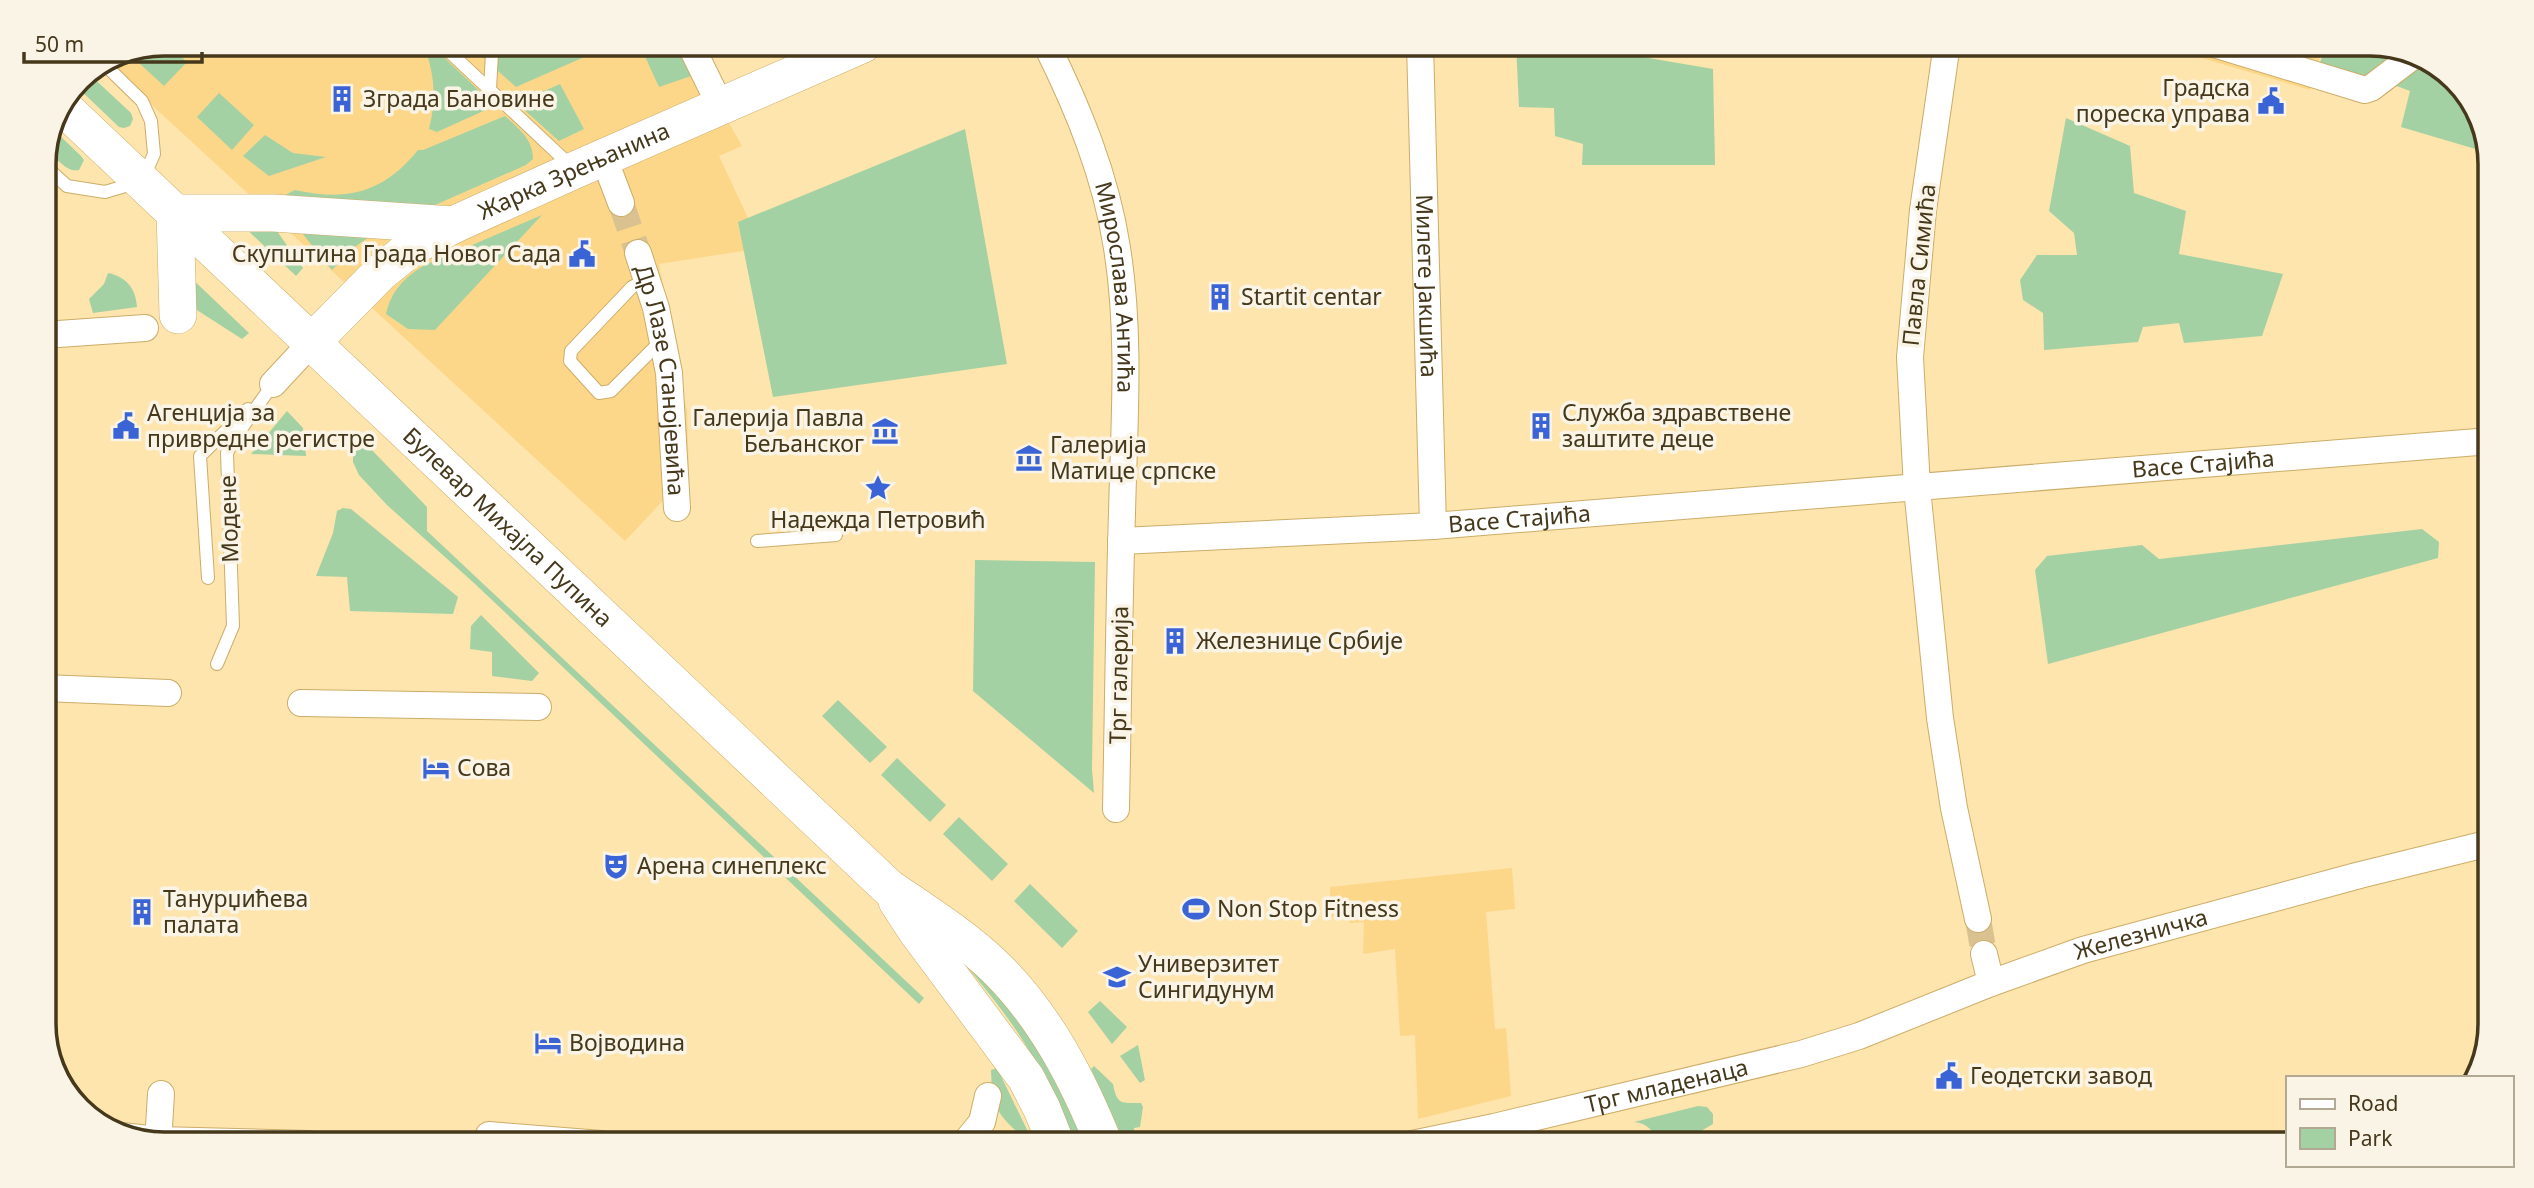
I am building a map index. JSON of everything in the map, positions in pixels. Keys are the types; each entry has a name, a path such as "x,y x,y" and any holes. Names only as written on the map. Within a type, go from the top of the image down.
{"main road":[{"name":"Жарка Зрењанина","path":"312,342 381,272 412,247 453,225 836,56"},
{"name":"Булевар Михајла Пупина","path":"69,113 889,888 979,952 1025,1000 1078,1083 1099,1132"},
{"path":"162,321 175,213 273,213 453,225"},
{"name":"Булевар Михајла Пупина","path":"889,888 918,933 1026,1078 1051,1132"}],"street":[{"path":"696,56 721,107"},
{"name":"Мирослава Антића","path":"1052,56 1094,156 1117,249 1125,377 1121,541"},
{"name":"Милете Јакшића","path":"1420,56 1433,526"},
{"name":"Павла Симића","path":"1917,488 1910,357 1923,210 1945,56"},
{"path":"2254,56 2365,89 2371,88 2405,62"},
{"path":"590,164 621,203"},
{"name":"Др Лазе Станојевића","path":"638,253 648,279 669,373 677,508"},
{"path":"56,334 162,321"},
{"name":"Модене","path":"273,384 312,342"},
{"name":"Васе Стајића","path":"1121,541 1433,526 2478,441"},
{"path":"1917,488 1947,768 1978,919"},
{"name":"Трг галерија","path":"1116,809 1121,541"},
{"path":"56,689 168,694"},
{"path":"300,703 538,707"},
{"name":"Железничка","path":"1801,1054 1859,1036 1991,983 2083,950 2478,846"},
{"path":"1984,954 1991,983"},
{"name":"Трг младенаца","path":"1522,1132 1801,1054"},
{"path":"158,1131 161,1094"},
{"path":"974,1132 982,1122 988,1096"}],"lane":[{"path":"454,56 490,89 590,164"},
{"path":"490,89 492,56"},
{"path":"56,176 67,186 105,192 142,181 154,154 151,121 142,101 110,70"},
{"path":"648,279 632,287 571,351 570,361 599,393 611,391 662,340"},
{"name":"Модене","path":"208,578 200,456 273,384"},
{"name":"Модене","path":"217,664 233,626 227,453 273,384"},
{"path":"757,541 836,535"}],"shaded area":[{"path":"164,56 691,56 742,146 719,156 762,248 659,264 687,411 689,473 625,541 113,69 143,58"},
{"path":"2195,56 2320,56 2310,90"},
{"path":"1512,868 1515,909 1486,912 1495,1029 1506,1028 1511,1096 1418,1119 1415,1035 1400,1036 1395,949 1363,954 1364,922 1350,923 1349,916 1331,917 1330,887"}],"green space":[{"path":"180,56 187,62 164,86 136,60"},
{"path":"428,56 443,56 492,103 490,108 437,132 429,129 433,110 432,73"},
{"path":"481,56 587,56 516,87"},
{"path":"645,56 680,56 691,76 659,87"},
{"path":"1517,56 1637,56 1713,69 1715,165 1582,165 1583,144 1555,136 1554,108 1519,107"},
{"path":"2322,56 2393,59 2370,78 2320,63"},
{"path":"2415,65 2436,78 2460,104 2467,116 2477,149 2401,127 2410,91 2394,85"},
{"path":"96,81 131,113 133,119 130,126 119,127 83,93"},
{"path":"560,84 584,129 559,141 521,107 535,95"},
{"path":"219,93 254,125 232,150 197,117"},
{"path":"505,116 528,140 533,159 526,165 435,205 411,211 281,197 295,190 332,195 364,190 392,176 418,150"},
{"path":"2066,118 2130,146 2134,193 2186,211 2179,254 2283,274 2262,336 2184,343 2179,323 2143,327 2138,342 2044,350 2043,313 2023,300 2020,280 2037,255 2077,255 2074,233 2049,211"},
{"path":"965,129 1007,364 773,397 738,222"},
{"path":"265,135 293,153 326,157 269,176 243,156"},
{"path":"60,136 84,160 79,170 74,170 56,157"},
{"path":"542,215 435,330 408,329 386,314 391,298 399,286 423,266"},
{"path":"240,223 272,224 303,268 296,276"},
{"path":"297,227 372,235 356,246 332,270"},
{"path":"108,273 129,284 135,294 137,307 93,313 89,299 104,284"},
{"path":"188,275 249,333 242,339 189,305"},
{"path":"287,411 303,428 306,456 251,454"},
{"path":"366,444 427,507 427,531 924,998 919,1004 474,583 387,505 359,475 353,462 353,453"},
{"path":"343,508 351,509 458,597 453,614 350,611 347,577 316,576 333,533 337,511"},
{"path":"2422,529 2439,542 2438,558 2048,664 2035,570 2047,556 2142,545 2159,559"},
{"path":"975,560 1095,562 1092,769 1094,793 973,691"},
{"path":"481,615 539,673 532,681 492,676 492,652 470,649 471,626"},
{"path":"838,700 887,747 870,763 822,716"},
{"path":"897,758 946,805 930,822 881,775"},
{"path":"959,817 1008,864 992,881 943,834"},
{"path":"1030,884 1078,931 1062,948 1014,901"},
{"path":"955,952 993,988 1025,1028 1058,1085 1079,1132 1069,1132 1036,1063 994,1001"},
{"path":"1100,1001 1127,1027 1112,1044 1088,1012"},
{"path":"1138,1045 1145,1080 1140,1083 1120,1056"},
{"path":"1094,1066 1113,1084 1118,1099 1141,1103 1143,1107 1140,1127 1134,1128 1134,1132 1120,1132 1091,1069"},
{"path":"997,1068 1028,1132 1018,1132 1001,1115 994,1101 991,1070"},
{"path":"1698,1106 1707,1107 1713,1114 1713,1124 1699,1132 1652,1132 1643,1124 1634,1122"}],"tunnel":[{"path":"621,203 638,253"},
{"path":"1978,919 1984,954"}],"place":[{"name":"Зграда Бановине","path":"342,99"},
{"name":"Градска пореска управа","path":"2271,101"},
{"name":"Скупштина Града Новог Сада","path":"582,254"},
{"name":"Startit centar","path":"1220,297"},
{"name":"Агенција за привредне регистре","path":"126,426"},
{"name":"Служба здравствене заштите деце","path":"1541,426"},
{"name":"Галерија Павла Бељанског","path":"885,431"},
{"name":"Галерија Матице српске","path":"1029,458"},
{"name":"Надежда Петровић","path":"878,488"},
{"name":"Железнице Србије","path":"1175,641"},
{"name":"Сова","path":"436,768"},
{"name":"Арена синеплекс","path":"616,866"},
{"name":"Non Stop Fitness","path":"1196,909"},
{"name":"Танурџићева палата","path":"142,912"},
{"name":"Универзитет Сингидунум","path":"1117,977"},
{"name":"Војводина","path":"548,1043"},
{"name":"Геодетски завод","path":"1949,1076"}]}
